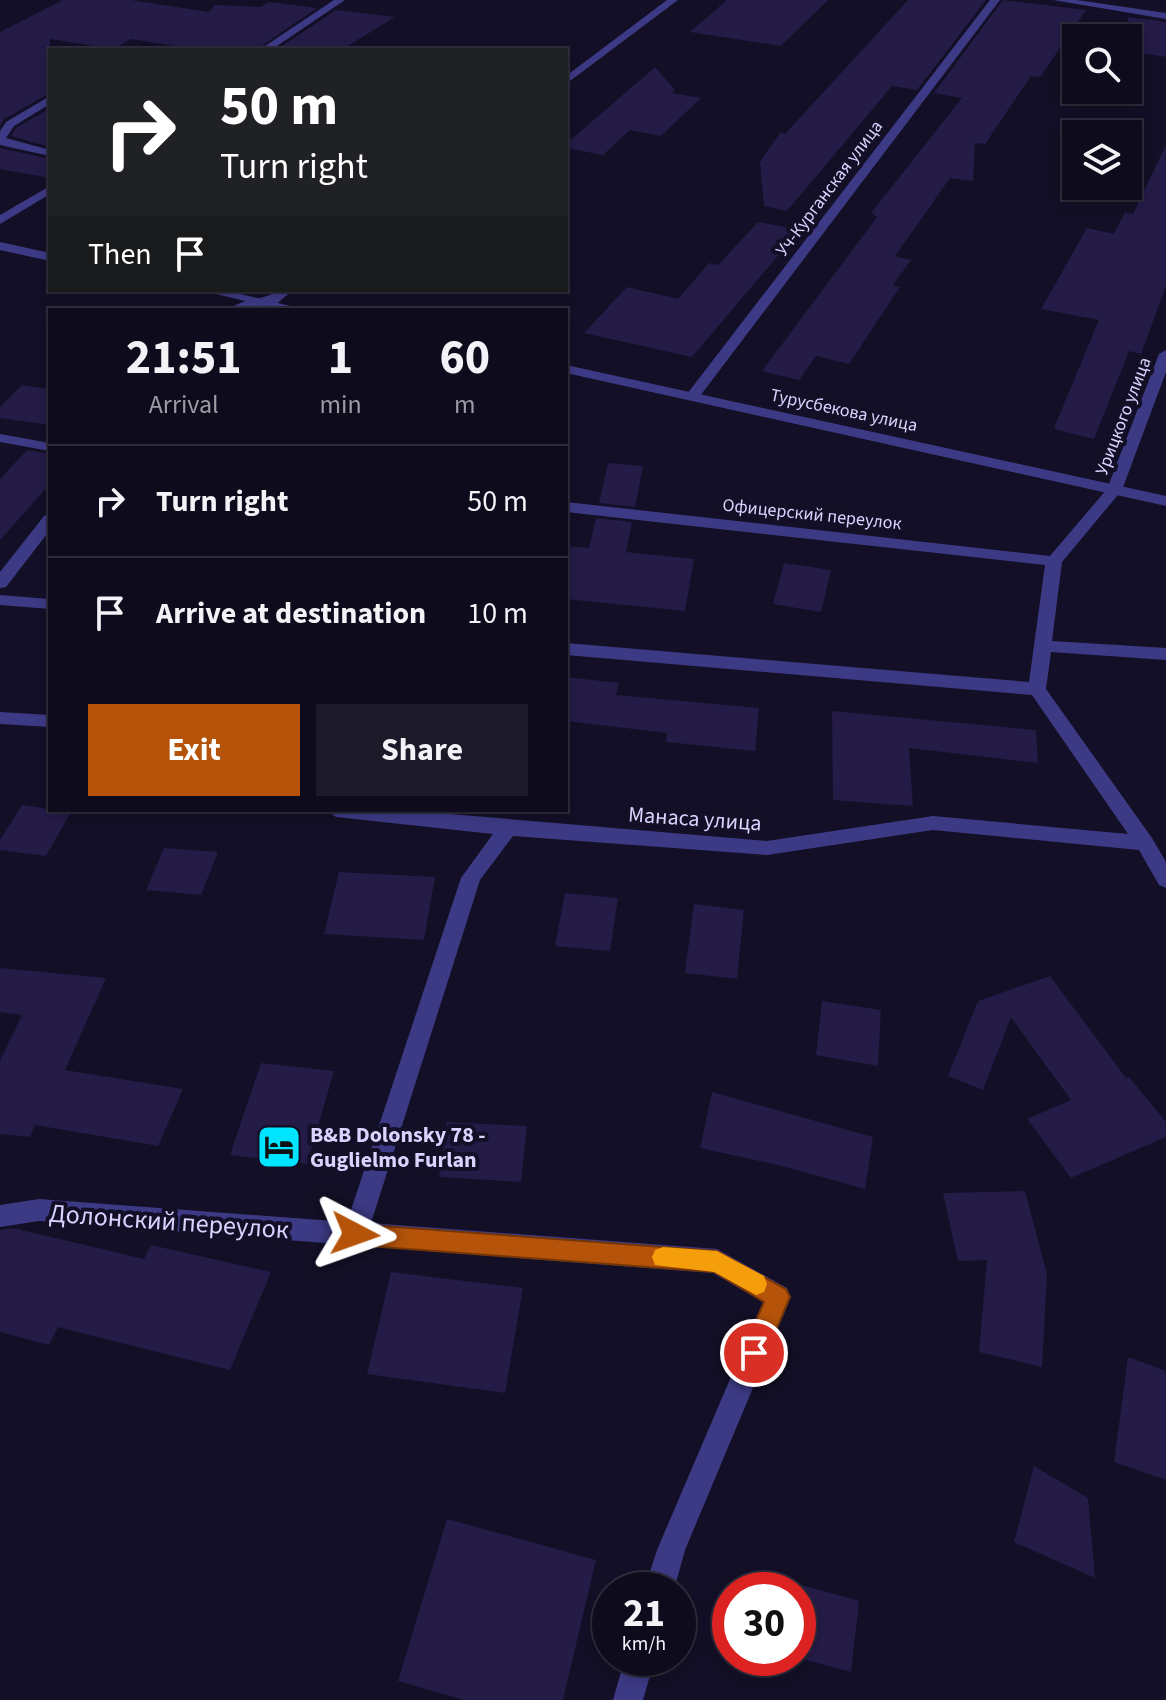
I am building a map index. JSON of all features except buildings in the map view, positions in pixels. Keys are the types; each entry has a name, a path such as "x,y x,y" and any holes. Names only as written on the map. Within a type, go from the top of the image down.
{"street":[{"path":"267,48 340,0"},
{"path":"568,79 673,0"},
{"name":"Уч-Курганская улица","path":"692,397 995,0"},
{"path":"1058,0 1166,16"},
{"path":"48,100 10,124 1,138 4,143 48,153"},
{"path":"0,220 48,190"},
{"path":"0,246 48,257"},
{"path":"216,292 291,308"},
{"path":"239,308 269,303 284,292"},
{"name":"Урицкого улица","path":"1114,490 1166,354"},
{"name":"Турусбекова улица","path":"568,369 1114,490"},
{"path":"0,438 48,447"},
{"path":"1166,501 1114,490 1054,561 1037,689 1145,843 1166,880"},
{"name":"Офицерский переулок","path":"568,507 1054,561"},
{"path":"0,583 48,522"},
{"path":"0,600 48,604"},
{"path":"1043,646 1166,654"},
{"path":"568,649 1037,689"},
{"path":"0,718 48,721"},
{"name":"Манаса улица","path":"355,812 508,828 767,848 933,823 1145,843"},
{"path":"355,1234 471,878 508,828"},
{"name":"Долонский переулок","path":"0,1216 39,1210 717,1261 778,1297 664,1572"},
{"path":"628,1700 635,1676"}],"slow traffic":[{"path":"663,1257 717,1261 756,1284"}],"place":[{"name":"B&B Dolonsky 78 - Guglielmo Furlan","path":"279,1147"}],"route":[{"path":"355,1234 717,1261 778,1297 754,1353"}]}
